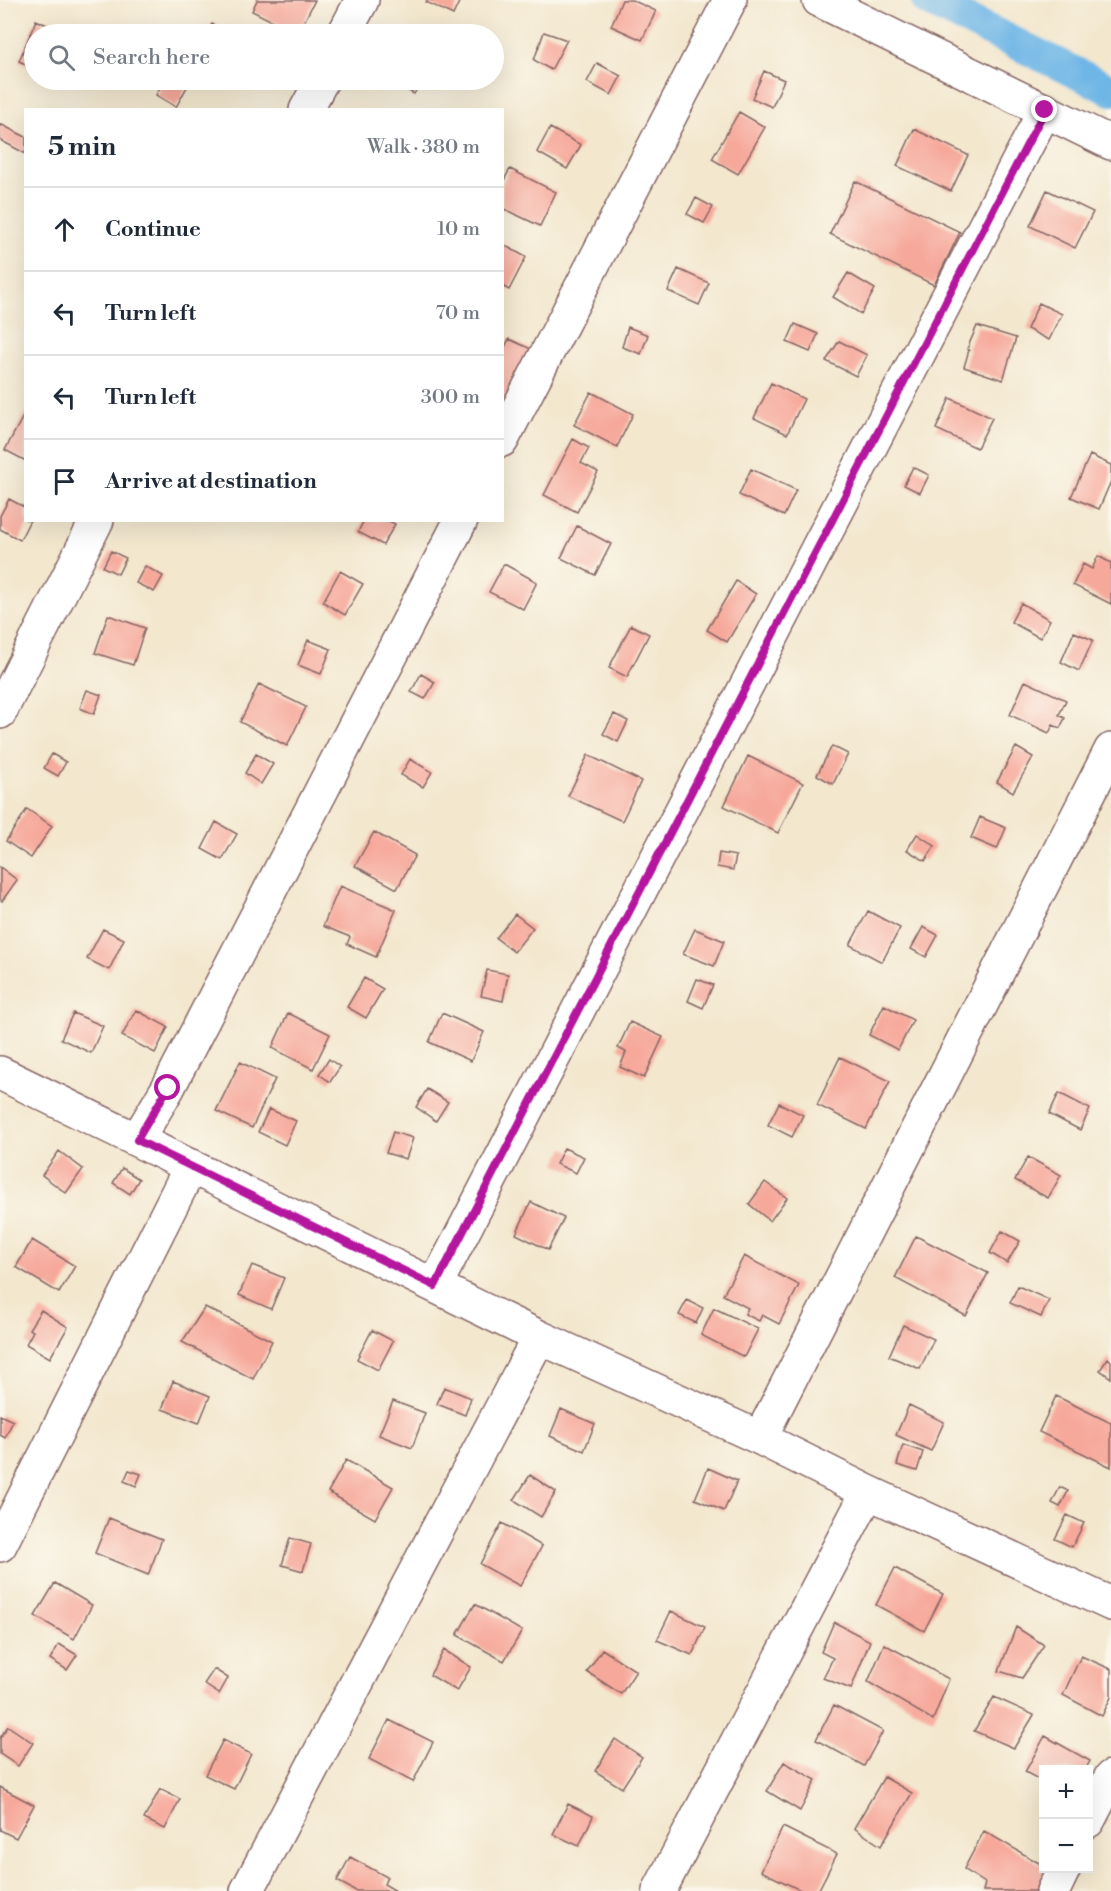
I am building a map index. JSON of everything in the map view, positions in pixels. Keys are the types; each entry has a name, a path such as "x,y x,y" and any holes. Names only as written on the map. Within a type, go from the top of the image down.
{"street":[{"path":"349,24 362,0"},
{"path":"504,436 730,0"},
{"path":"819,0 1111,143"},
{"path":"307,108 317,90"},
{"path":"435,1286 1045,110"},
{"path":"0,712 96,522"},
{"path":"137,1140 168,1088 460,522"},
{"path":"760,1438 1111,750"},
{"path":"0,1073 539,1337 760,1438 868,1492 1111,1604"},
{"path":"0,1545 190,1166"},
{"path":"247,1891 539,1337"},
{"path":"659,1891 868,1492"},
{"path":"1090,1819 1111,1777"},
{"path":"1053,1891 1062,1873"}],"building":[{"path":"257,0 315,0 303,24 278,24 252,11"},
{"path":"428,0 460,0 453,15 426,2"},
{"path":"622,0 632,0 656,11 642,40 611,26"},
{"path":"544,32 567,40 551,70 534,60"},
{"path":"24,49 24,63 19,61"},
{"path":"597,63 621,76 611,95 587,82"},
{"path":"764,71 784,80 772,107 752,98"},
{"path":"159,90 185,90 176,107 156,95"},
{"path":"739,112 765,127 738,174 712,159"},
{"path":"0,124 24,136 24,153 0,140"},
{"path":"550,128 581,145 567,169 537,152"},
{"path":"914,129 968,155 951,191 897,166"},
{"path":"510,169 556,192 540,226 504,209 504,180"},
{"path":"855,181 960,232 934,285 830,234"},
{"path":"1047,190 1093,212 1075,248 1030,226"},
{"path":"696,198 713,207 704,223 687,214"},
{"path":"504,245 526,257 509,290 504,287"},
{"path":"678,269 709,283 699,305 668,291"},
{"path":"848,273 875,289 861,314 833,297"},
{"path":"1039,303 1062,314 1049,340 1027,329"},
{"path":"795,324 818,334 810,352 787,342"},
{"path":"977,326 1016,338 1003,380 964,367 969,350 967,349"},
{"path":"628,327 648,335 641,354 622,347"},
{"path":"509,339 531,349 504,406 504,349"},
{"path":"839,341 867,355 856,376 826,361"},
{"path":"771,383 804,399 787,434 754,418"},
{"path":"591,392 633,414 617,447 574,425"},
{"path":"950,398 992,418 977,448 936,429"},
{"path":"24,415 24,460 5,450"},
{"path":"573,439 589,448 581,463 598,472 577,512 544,495"},
{"path":"1090,455 1111,465 1111,481 1099,509 1071,497"},
{"path":"913,467 929,475 920,493 904,485"},
{"path":"751,469 796,490 784,516 739,495"},
{"path":"9,499 24,507 24,522 29,522 20,540 0,529 0,516"},
{"path":"363,522 395,524 383,545 358,532"},
{"path":"577,526 611,544 595,575 561,558"},
{"path":"111,551 126,558 118,574 103,567"},
{"path":"1098,556 1111,563 1111,604 1073,585 1083,564 1092,569"},
{"path":"504,564 537,582 523,609 489,592"},
{"path":"145,566 163,576 154,592 136,583"},
{"path":"340,571 363,584 345,615 323,602"},
{"path":"736,581 756,594 727,642 707,630"},
{"path":"1021,603 1050,620 1040,638 1011,622"},
{"path":"108,615 145,628 133,665 95,653"},
{"path":"631,625 649,634 627,677 609,668"},
{"path":"1074,632 1093,640 1079,671 1061,662"},
{"path":"308,640 331,649 321,674 298,665"},
{"path":"421,674 435,682 425,699 411,692"},
{"path":"1025,681 1066,700 1059,715 1065,718 1060,728 1053,725 1049,733 1010,715"},
{"path":"259,684 306,707 287,746 240,722"},
{"path":"87,690 101,695 94,714 80,708"},
{"path":"614,714 628,721 618,742 603,734"},
{"path":"832,746 848,754 833,784 817,775"},
{"path":"1016,747 1033,757 1013,792 997,782"},
{"path":"52,754 66,762 58,776 44,768"},
{"path":"256,754 273,764 261,784 245,773"},
{"path":"588,755 641,781 622,821 568,796"},
{"path":"748,756 803,783 778,833 724,806"},
{"path":"410,759 432,772 423,787 401,775"},
{"path":"27,809 52,826 31,858 6,841"},
{"path":"980,817 1006,828 997,849 971,838"},
{"path":"216,822 237,834 222,860 202,849"},
{"path":"374,832 415,855 397,889 355,866"},
{"path":"917,834 935,846 925,861 907,850"},
{"path":"719,853 736,856 733,870 717,867"},
{"path":"0,867 17,880 2,901 0,899"},
{"path":"340,886 396,910 376,957 347,944 350,937 323,926"},
{"path":"868,911 900,928 882,962 850,945"},
{"path":"515,914 533,928 514,952 496,938"},
{"path":"923,927 938,935 926,957 911,949"},
{"path":"103,929 124,939 109,970 87,959"},
{"path":"695,929 724,941 714,966 683,954"},
{"path":"487,970 508,974 503,1001 481,996"},
{"path":"364,978 383,989 366,1018 347,1007"},
{"path":"697,979 713,985 703,1008 688,1001"},
{"path":"884,1005 913,1020 898,1050 869,1035"},
{"path":"136,1010 168,1027 155,1053 122,1036"},
{"path":"73,1013 103,1026 91,1053 61,1039"},
{"path":"288,1013 330,1034 313,1069 272,1048"},
{"path":"442,1013 484,1032 471,1061 429,1042"},
{"path":"630,1022 663,1037 644,1078 620,1067 626,1052 618,1048"},
{"path":"840,1057 890,1081 866,1129 817,1105"},
{"path":"329,1059 340,1067 330,1082 319,1074"},
{"path":"240,1062 275,1079 252,1128 216,1111"},
{"path":"427,1089 448,1102 436,1121 416,1107"},
{"path":"1059,1093 1090,1109 1080,1130 1049,1114"},
{"path":"779,1103 803,1115 792,1137 768,1125"},
{"path":"269,1109 296,1121 285,1145 258,1132"},
{"path":"393,1132 413,1138 406,1159 386,1153"},
{"path":"564,1148 584,1157 576,1173 556,1164"},
{"path":"59,1151 83,1169 66,1193 42,1175"},
{"path":"1028,1157 1061,1175 1048,1198 1015,1180"},
{"path":"122,1168 139,1179 130,1194 113,1183"},
{"path":"765,1182 787,1198 770,1221 749,1204"},
{"path":"531,1202 564,1218 548,1250 516,1234"},
{"path":"1002,1231 1020,1241 1007,1263 990,1253"},
{"path":"916,1236 988,1273 966,1316 895,1278"},
{"path":"32,1240 75,1266 59,1293 16,1267"},
{"path":"744,1256 799,1285 779,1324 762,1315 759,1321 745,1314 748,1308 723,1295"},
{"path":"252,1265 284,1278 271,1309 239,1295"},
{"path":"1018,1286 1049,1300 1041,1317 1010,1303"},
{"path":"687,1300 703,1308 696,1323 679,1315"},
{"path":"205,1307 272,1341 253,1379 182,1342"},
{"path":"714,1308 758,1329 744,1357 701,1335"},
{"path":"41,1310 68,1327 50,1358 26,1344 33,1331 29,1329"},
{"path":"903,1325 934,1339 920,1369 889,1356"},
{"path":"372,1330 393,1341 378,1370 357,1359"},
{"path":"1108,1358 1111,1361 1111,1378 1100,1370"},
{"path":"173,1381 210,1396 199,1423 162,1409"},
{"path":"444,1387 471,1398 465,1415 437,1404"},
{"path":"1056,1396 1111,1423 1111,1467 1039,1432"},
{"path":"393,1401 425,1413 412,1448 379,1435"},
{"path":"909,1405 944,1422 931,1451 896,1435"},
{"path":"561,1409 595,1424 584,1451 550,1436"},
{"path":"0,1415 13,1421 5,1438 0,1435"},
{"path":"903,1445 923,1452 917,1471 897,1465"},
{"path":"346,1460 393,1487 375,1519 328,1492"},
{"path":"708,1468 737,1481 724,1511 695,1499"},
{"path":"129,1470 141,1474 136,1486 124,1481"},
{"path":"530,1475 556,1492 541,1517 514,1500"},
{"path":"1060,1487 1068,1491 1060,1507 1052,1503"},
{"path":"1067,1515 1084,1523 1072,1547 1055,1539"},
{"path":"109,1518 162,1539 148,1575 95,1553"},
{"path":"502,1523 542,1546 520,1586 480,1564"},
{"path":"290,1538 311,1544 303,1571 282,1565"},
{"path":"895,1568 943,1594 924,1631 876,1605"},
{"path":"55,1583 92,1605 74,1639 35,1616"},
{"path":"475,1604 522,1631 504,1661 457,1635"},
{"path":"671,1611 705,1627 692,1655 657,1640"},
{"path":"834,1622 870,1641 851,1689 823,1678 833,1658 821,1652"},
{"path":"1016,1627 1044,1645 1022,1678 999,1671"},
{"path":"59,1644 77,1655 67,1670 50,1659"},
{"path":"884,1644 949,1679 933,1720 868,1682"},
{"path":"602,1649 636,1671 621,1694 587,1672"},
{"path":"444,1650 471,1667 457,1691 430,1675"},
{"path":"1081,1656 1111,1669 1111,1697 1102,1716 1063,1695"},
{"path":"214,1669 228,1678 219,1694 204,1684"},
{"path":"994,1697 1034,1715 1014,1748 974,1731"},
{"path":"834,1705 883,1731 864,1766 816,1740"},
{"path":"389,1720 433,1742 413,1782 369,1759"},
{"path":"8,1726 33,1743 18,1766 0,1754 0,1738"},
{"path":"1045,1736 1090,1761 1088,1765 1039,1765 1039,1779 1025,1772"},
{"path":"615,1739 642,1757 622,1788 595,1771"},
{"path":"223,1740 251,1754 234,1789 205,1775"},
{"path":"784,1762 816,1780 800,1811 767,1791"},
{"path":"884,1777 912,1793 881,1846 854,1828"},
{"path":"0,1787 34,1805 16,1838 0,1830"},
{"path":"160,1789 180,1799 165,1829 144,1819"},
{"path":"568,1804 593,1816 579,1846 553,1834"},
{"path":"783,1827 837,1854 818,1891 802,1891 761,1871"},
{"path":"984,1831 1039,1863 1039,1873 1046,1873 1039,1891 983,1891 985,1883 964,1869"},
{"path":"350,1857 387,1877 384,1884 396,1891 356,1891 337,1881"}],"waterway":[{"path":"927,0 1111,90"}],"route":[{"path":"168,1088 137,1140 435,1286 1045,110"}]}
